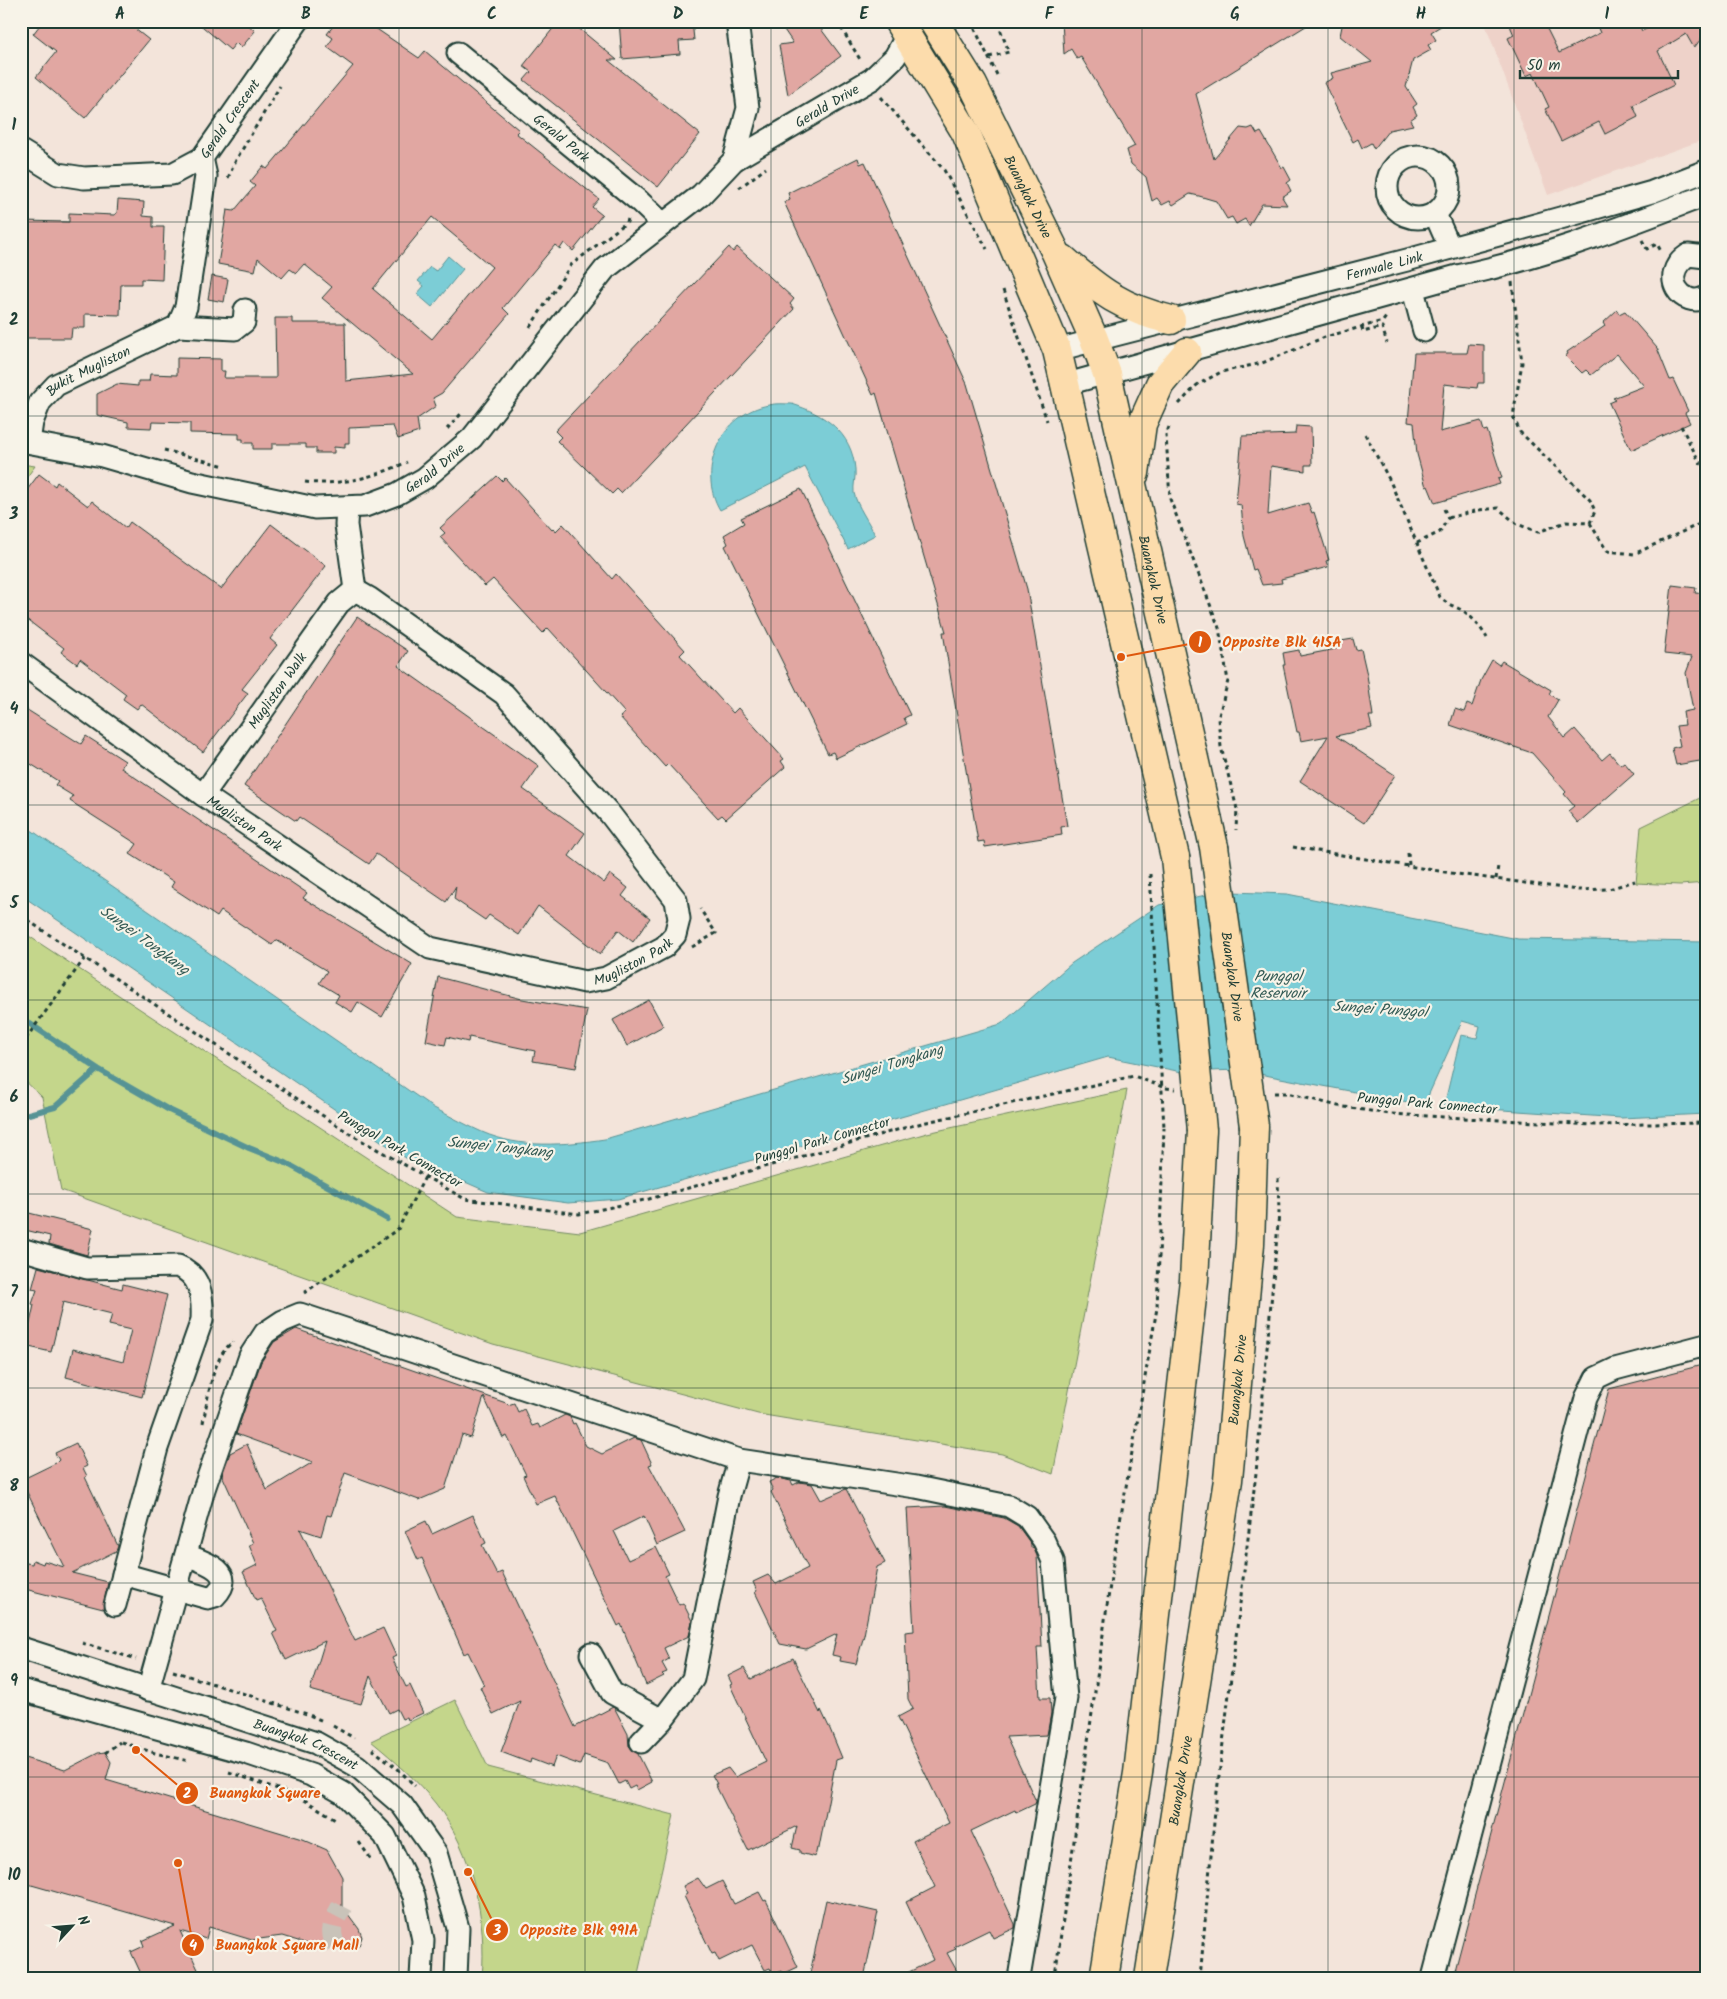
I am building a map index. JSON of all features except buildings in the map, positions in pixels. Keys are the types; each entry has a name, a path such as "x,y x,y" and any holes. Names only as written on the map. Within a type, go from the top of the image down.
{"main road":[{"name":"Buangkok Drive","path":"932,21 972,84 1056,253 1094,339 1107,374 1133,489 1225,842 1254,1126 1250,1244 1228,1480 1149,1978"},
{"path":"903,28 966,133 1057,350 1067,384 1175,857 1202,1130 1194,1280 1138,1773 1104,1978"},
{"path":"1056,253 1103,292 1142,313 1171,320"},
{"path":"1133,489 1142,424 1160,384 1187,352"}],"street":[{"name":"Gerald Crescent","path":"21,151 58,174 84,178 172,174 202,158 298,21"},
{"name":"Gerald Drive","path":"734,160 748,108 737,21"},
{"name":"Gerald Drive","path":"25,442 102,456 192,482 315,508 365,506 398,494 425,478 472,438 494,413 605,269 701,195 734,160 866,81 894,57 903,28"},
{"name":"Gerald Park","path":"458,53 640,202 663,224"},
{"path":"178,326 186,307 206,176 202,158"},
{"name":"Fernvale Link","path":"1057,350 1450,248 1652,192 1706,171"},
{"path":"1067,384 1187,352 1416,299 1706,195"},
{"path":"1436,214 1450,248"},
{"path":"1706,257 1688,255 1678,262 1673,272 1674,284 1680,294 1691,299 1706,297"},
{"path":"1416,299 1424,331"},
{"name":"Bukit Mugliston","path":"25,442 40,402 56,385 178,326 235,329 244,322 245,310"},
{"path":"347,508 346,525 355,590"},
{"name":"Mugliston Park","path":"21,662 203,795 430,948 585,982 606,978 664,947 675,934 679,919 676,900 610,814 504,694 355,590"},
{"name":"Mugliston Walk","path":"203,795 339,603 355,590"},
{"path":"21,1249 87,1268 178,1266 188,1270 197,1280 203,1300 202,1320 157,1448 114,1605"},
{"path":"148,1690 204,1489 250,1356 265,1333 283,1321 300,1314 739,1460 916,1488 1009,1506 1027,1517 1044,1541 1052,1561 1066,1698 1020,1978"},
{"path":"1433,1978 1586,1398 1596,1378 1615,1369 1706,1344"},
{"path":"641,1742 662,1720 693,1679 728,1496 739,1460"},
{"path":"123,1574 177,1587 208,1598 215,1596 222,1586 223,1579 213,1566 186,1555"},
{"name":"Buangkok Crescent","path":"21,1648 316,1743 358,1766 402,1805 436,1853 458,1928 456,1978"},
{"path":"591,1654 612,1693 662,1720"},
{"name":"Buangkok Crescent","path":"21,1690 255,1756 311,1775 343,1794 385,1836 414,1896 422,1940 421,1978"}],"path":[{"path":"836,21 861,61 866,81 944,170 991,258"},
{"path":"989,57 1009,52 997,21"},
{"path":"861,61 866,81"},
{"path":"227,181 236,160 285,78"},
{"path":"737,189 768,166"},
{"path":"529,328 571,265 627,222 631,211 640,202"},
{"path":"1648,235 1641,238 1647,249 1657,244 1665,259"},
{"path":"1002,285 1047,422"},
{"path":"1514,288 1522,363 1513,416 1520,432 1590,500 1595,511 1590,523"},
{"path":"1174,408 1197,385 1221,372 1262,363 1325,336 1362,327 1416,299"},
{"path":"1362,327 1363,332 1382,327 1388,343"},
{"path":"445,431 464,411"},
{"path":"1171,418 1166,435 1170,499 1219,628 1228,680 1218,719 1221,747 1237,809 1225,842"},
{"path":"1681,426 1700,463 1706,466"},
{"path":"1366,434 1390,481 1440,597 1447,605 1464,612 1478,624 1486,638"},
{"path":"161,449 234,467"},
{"path":"298,481 342,483 387,472 412,460"},
{"path":"1417,543 1440,532 1448,518 1479,510 1498,508 1517,524 1538,532 1566,522 1590,523"},
{"path":"1444,509 1448,518"},
{"path":"1590,523 1607,551 1634,554 1706,521"},
{"path":"1293,847 1578,890 1609,889 1635,881"},
{"path":"1408,852 1409,865"},
{"path":"1496,879 1498,866"},
{"path":"1053,1978 1056,1969 1114,1556 1157,1308 1164,1128 1150,867"},
{"name":"Punggol Park Connector","path":"21,916 352,1136 465,1199 579,1214 649,1199 922,1124 1134,1076 1164,1088 1183,1089"},
{"path":"21,1045 36,1022 85,958"},
{"name":"Punggol Park Connector","path":"1268,1093 1286,1093 1338,1106 1390,1114 1594,1125 1706,1123"},
{"path":"1200,1978 1216,1800 1256,1473 1279,1213 1278,1168"},
{"path":"111,1738 154,1753 191,1762"},
{"path":"105,1752 120,1742"},
{"path":"227,1772 298,1796 330,1813 342,1824"},
{"path":"354,1835 376,1866"}],"shaded area":[{"path":"1484,21 1706,21 1706,139 1548,195"}],"green space":[{"path":"21,464 35,466 21,485"},
{"path":"1706,795 1706,883 1680,885 1636,883 1641,827"},
{"path":"21,931 457,1217 580,1232 927,1133 1127,1090 1053,1474 1002,1454 758,1414 493,1344 61,1190 42,1097 21,1077"},
{"path":"455,1700 488,1767 674,1815 637,1978 482,1978 482,1933 479,1910 475,1887 460,1843 449,1823 429,1795 371,1741"}],"water":[{"path":"448,256 463,269 432,307 417,294 424,286 418,281 430,267 436,271"},
{"path":"772,404 792,404 815,413 834,426 842,435 853,456 855,469 854,493 860,509 875,535 848,549 805,467 720,510 713,494 711,478 712,461 717,446 726,431 738,419 752,410"},
{"name":"Punggol Reservoir","path":"21,823 434,1108 482,1132 512,1141 558,1144 605,1139 1001,1024 1072,963 1159,905 1206,895 1232,892 1287,894 1518,939 1706,942 1706,1114 1621,1118 1444,1106 1461,1035 1477,1038 1480,1026 1462,1021 1424,1105 1238,1070 1182,1072 1108,1057 618,1199 568,1203 488,1192 456,1178 419,1167 21,895"}],"waterway":[{"path":"21,1018 98,1069 169,1110 249,1148 286,1163 387,1219"},
{"path":"21,1116 55,1107 98,1069"}],"tunnel":[{"path":"336,1947 333,1941 332,1926 342,1906"}],"place":[{"name":"Opposite Blk 415A","path":"1121,657"},
{"name":"Buangkok Square","path":"136,1750"},
{"name":"Buangkok Square Mall","path":"178,1863"},
{"name":"Opposite Blk 991A","path":"468,1872"}],"water label":[{"name":"Sungei Tongkang","path":"145,940"},
{"name":"Sungei Punggol","path":"1380,1009"},
{"name":"Sungei Tongkang","path":"892,1064"},
{"name":"Sungei Tongkang","path":"500,1147"}]}
